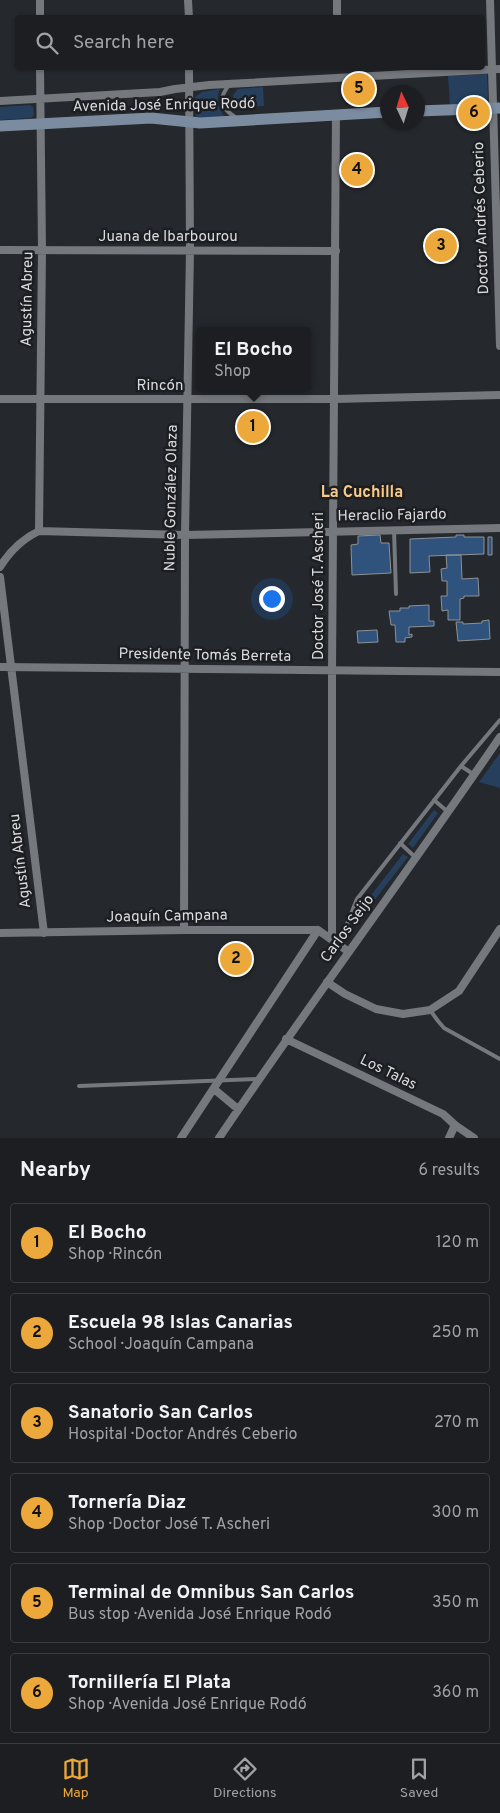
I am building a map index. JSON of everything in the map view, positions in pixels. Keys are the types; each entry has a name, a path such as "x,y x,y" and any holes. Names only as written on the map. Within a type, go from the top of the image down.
{"street":[{"path":"40,0 40,15"},
{"path":"188,0 188,15"},
{"path":"337,0 337,15"},
{"name":"Doctor Andrés Ceberio","path":"490,0 496,69 500,346"},
{"name":"Agustín Abreu","path":"39,531 42,250 40,70"},
{"name":"Nuble González Olaza","path":"184,930 185,534 190,250 189,70"},
{"path":"338,70 338,77"},
{"name":"Avenida José Enrique Rodó","path":"0,101 160,92 189,87 338,77 476,70"},
{"path":"425,111 496,108"},
{"name":"Avenida José Enrique Rodó","path":"0,126 151,118 190,123 380,112"},
{"name":"Doctor José T. Ascheri","path":"336,114 335,399 332,531 336,941"},
{"name":"Juana de Ibarbourou","path":"0,250 336,251"},
{"name":"Rincón","path":"0,399 335,399 500,395"},
{"name":"Heraclio Fajardo","path":"39,531 185,534 500,528"},
{"path":"0,567 12,550 25,538 39,531"},
{"name":"Agustín Abreu","path":"0,577 44,933"},
{"name":"Presidente Tomás Berreta","path":"0,667 500,672"},
{"name":"Carlos Seijo","path":"218,1138 500,737"},
{"path":"327,982 345,994 376,1009 403,1014 430,1010 459,991 500,929"},
{"name":"Joaquín Campana","path":"0,934 184,930 318,930"},
{"path":"181,1138 318,930 349,952"},
{"name":"Los Talas","path":"286,1039 443,1114 474,1138"},
{"path":"214,1089 238,1109"},
{"path":"449,1138 455,1125"}],"lane":[{"path":"229,85 223,93 222,101 225,110 239,120"},
{"path":"394,530 396,594"},
{"path":"336,941 357,899 461,766 500,720"},
{"path":"461,766 474,775"},
{"path":"434,800 448,812"},
{"path":"400,843 416,858"},
{"path":"430,1010 444,1028 500,1059"},
{"path":"79,1086 258,1079"}],"shaded area":[{"path":"487,74 488,98 482,103 450,105 448,76"},
{"path":"263,87 264,106 241,107 234,103 233,95 238,89"},
{"path":"220,89 218,104 226,118 196,118 195,97 202,92"},
{"path":"30,105 33,107 34,115 31,118 0,120 0,107"},
{"path":"500,753 500,788 479,782"},
{"path":"434,810 438,813 413,848 408,844"},
{"path":"403,854 408,857 362,916 358,912"}],"building":[{"path":"380,535 381,543 389,543 391,573 352,575 351,545 358,544 358,536"},
{"path":"456,535 484,537 484,554 429,556 430,572 410,573 410,539 456,537"},
{"path":"488,537 492,537 492,555 488,555"},
{"path":"446,555 461,555 462,579 478,578 479,596 464,596 464,598 460,599 460,620 448,620 448,610 442,611 441,596 447,596 447,581 442,581 441,569 447,568"},
{"path":"429,605 429,621 434,621 434,626 409,627 409,635 412,634 412,637 405,638 405,642 396,642 395,625 391,625 389,611 400,611 400,608 409,608 409,606"},
{"path":"489,620 490,639 458,641 456,622 463,622 463,624 482,623 482,621"},
{"path":"377,630 378,642 358,643 357,631"}],"place":[{"name":"Terminal de Omnibus San Carlos","path":"359,89"},
{"name":"Tornillería El Plata","path":"474,113"},
{"name":"Tornería Diaz","path":"357,170"},
{"name":"Sanatorio San Carlos","path":"441,246"},
{"name":"El Bocho","path":"253,427"},
{"name":"Escuela 98 Islas Canarias","path":"236,959"}],"district":[{"name":"La Cuchilla","path":"362,493"}]}
